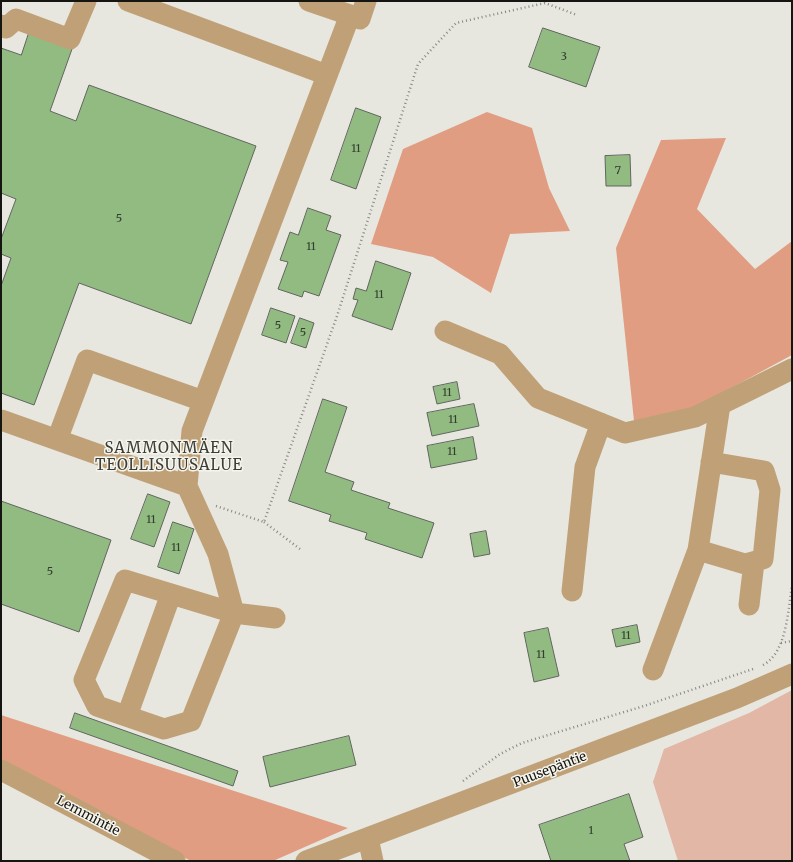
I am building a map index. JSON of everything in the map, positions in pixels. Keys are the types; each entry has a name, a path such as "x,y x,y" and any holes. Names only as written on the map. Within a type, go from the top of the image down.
{"street":[{"path":"1,25 6,28 16,19 70,40 86,1"},
{"path":"128,1 327,75"},
{"path":"309,1 360,19 366,1"},
{"path":"275,618 234,613 125,580 84,680 97,706 164,729 191,721 234,613 218,554 190,492 192,431 350,16"},
{"path":"445,331 500,354 538,398 625,432 695,417 792,369"},
{"path":"57,440 87,360 203,401"},
{"path":"653,670 698,550 720,405"},
{"path":"1,420 57,440 190,492"},
{"path":"572,591 585,467 601,423"},
{"path":"698,550 745,564 763,559 770,490 764,471 711,462"},
{"path":"749,605 754,562"},
{"path":"127,716 171,594"},
{"name":"Puusepäntie","path":"306,861 737,698 792,674"},
{"name":"Lemmintie","path":"1,770 175,861"},
{"path":"368,838 373,861"}],"path":[{"path":"264,522 337,316 418,64 456,23 546,3 577,15"},
{"path":"190,492 264,522 300,549"},
{"path":"461,783 494,758 522,743 644,706 766,664 772,658 781,643 787,619 792,586"},
{"path":"781,643 792,641"}],"shaded area":[{"path":"487,112 532,128 549,188 570,231 510,234 491,293 433,257 371,244 403,149"},
{"path":"726,138 697,209 755,269 792,241 792,355 692,409 634,421 616,248 661,140"},
{"path":"792,690 792,861 678,861 653,782 664,749 749,713"},
{"path":"1,715 348,828 273,861 191,861 1,764"}],"building":[{"path":"543,28 600,47 586,87 529,67"},
{"path":"29,33 72,49 50,111 76,121 89,85 256,146 191,324 79,283 34,405 1,393 1,286 11,258 1,254 1,239 16,199 1,193 1,48 21,55"},
{"path":"356,108 381,117 356,189 331,180"},
{"path":"630,155 631,186 606,186 605,156"},
{"path":"308,208 331,216 326,230 341,235 319,296 304,291 302,297 278,289 288,262 280,260 290,232 298,235"},
{"path":"376,261 411,273 392,330 352,316 358,300 353,299 356,288 366,291"},
{"path":"271,308 295,316 286,343 262,335"},
{"path":"300,318 314,323 306,348 291,343"},
{"path":"457,382 460,399 437,404 433,387"},
{"path":"323,399 347,407 325,472 354,482 351,490 390,503 388,508 434,523 422,558 365,539 367,533 329,521 331,515 289,501"},
{"path":"474,404 479,426 432,436 427,413"},
{"path":"473,437 477,459 431,468 427,446"},
{"path":"148,494 170,502 154,547 131,539"},
{"path":"1,501 111,540 79,632 1,604"},
{"path":"173,522 194,529 179,574 158,567"},
{"path":"486,531 490,554 474,557 470,534"},
{"path":"637,625 640,642 616,647 612,630"},
{"path":"548,628 559,676 534,682 524,633"},
{"path":"75,713 238,771 233,786 70,728"},
{"path":"349,736 356,765 270,787 263,757"},
{"path":"629,794 643,837 624,844 630,861 551,861 539,825"}],"district":[{"name":"SAMMONMÄEN TEOLLISUUSALUE","path":"169,458"}]}
